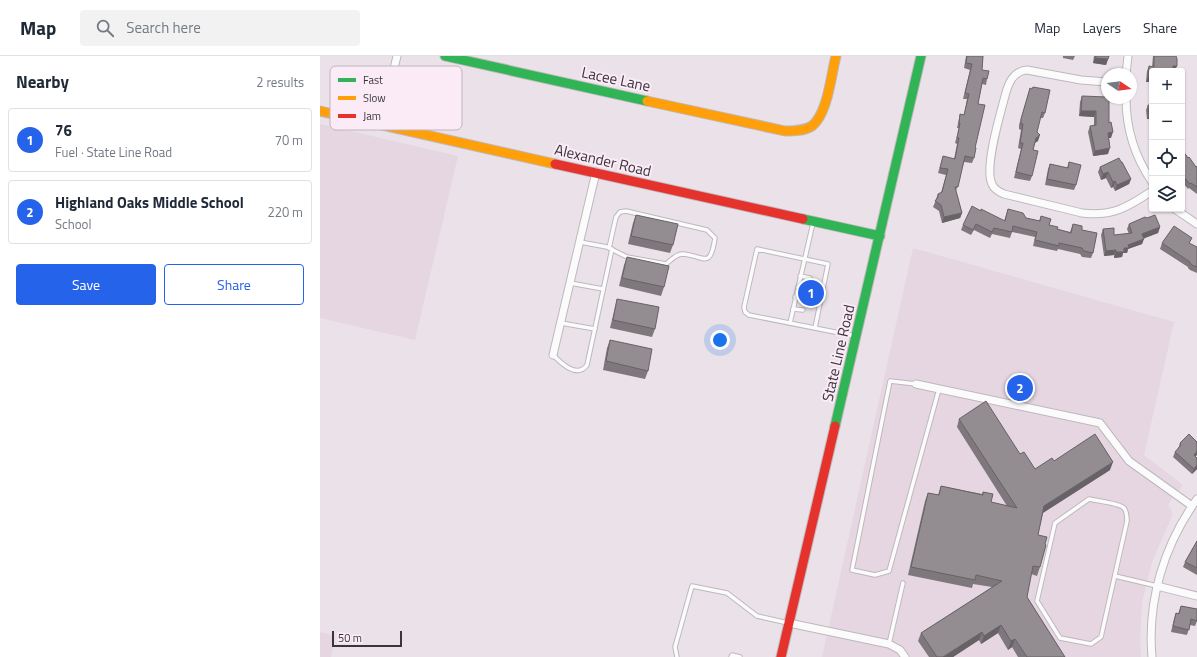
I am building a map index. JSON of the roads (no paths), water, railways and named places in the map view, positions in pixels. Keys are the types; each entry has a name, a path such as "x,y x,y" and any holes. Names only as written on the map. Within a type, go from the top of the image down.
{"street":[{"path":"395,66 397,56"},
{"name":"Lacee Lane","path":"445,56 711,115 796,132 807,129 815,123 824,110 836,56"},
{"name":"State Line Road","path":"781,657 921,56"},
{"path":"1127,68 1128,56"},
{"path":"1101,82 1081,80 1032,70 1023,70 1018,72 1011,79 1005,96 989,169 992,185 1004,194 1082,213 1094,214 1105,214 1124,208 1149,193"},
{"path":"1126,104 1128,125 1132,142 1138,159 1149,177"},
{"name":"Alexander Road","path":"408,130 880,236"},
{"path":"553,355 596,172"},
{"path":"1179,212 1197,224"},
{"path":"916,384 1100,423 1129,461 1192,506"},
{"path":"1152,657 1151,626 1157,586 1164,562 1174,537 1197,499"},
{"path":"1157,586 1197,596"},
{"path":"789,623 890,644 900,650 905,657"}],"lane":[{"path":"553,355 566,368 579,371 583,370 587,365 611,249 616,217 620,212 626,211 708,230 715,238 713,250 709,258 704,259 681,254 675,256 666,264 627,257 611,249 580,242"},
{"path":"790,323 813,221"},
{"path":"815,328 816,313 820,302 820,291 825,281 828,264 757,249 744,307 745,312 750,315 815,328 857,336"},
{"path":"800,276 810,278"},
{"path":"820,280 825,281"},
{"path":"570,283 603,289"},
{"path":"798,287 808,289"},
{"path":"795,297 805,300"},
{"path":"815,302 820,302"},
{"path":"793,309 803,310"},
{"path":"561,323 595,329"},
{"path":"916,384 890,381 852,570 875,575 889,571 939,389"},
{"path":"1089,499 1120,505 1127,514 1127,521 1115,576 1101,637 1091,644 1060,638 1037,601 1055,523 1089,499"},
{"path":"1115,576 1157,586"},
{"path":"890,644 903,584"},
{"path":"677,657 675,647 692,586 727,593 758,616 789,623"},
{"path":"731,657 732,655 740,657"}],"place":[{"name":"76","path":"811,293"},
{"name":"Highland Oaks Middle School","path":"1020,388"}]}
